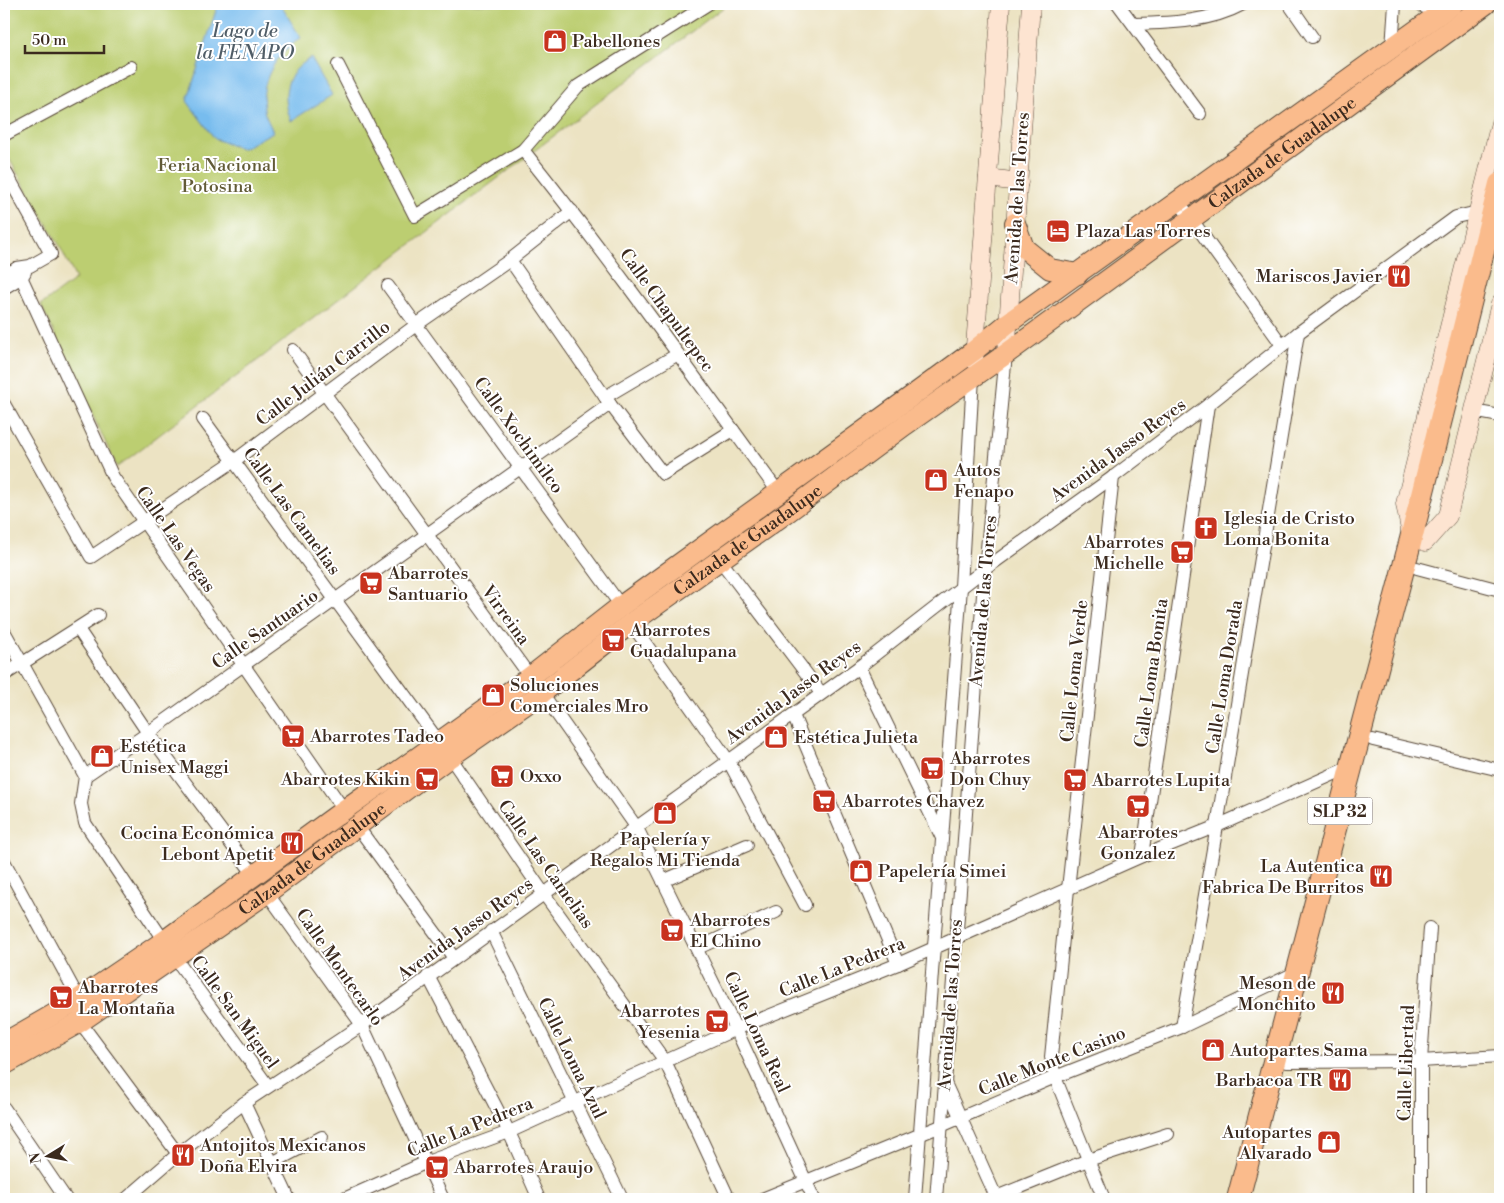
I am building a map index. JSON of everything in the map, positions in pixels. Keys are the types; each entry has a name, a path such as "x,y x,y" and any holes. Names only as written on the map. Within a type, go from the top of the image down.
{"highway":[{"name":"SLP 32","path":"1238,1199 1352,766 1418,541 1500,184"},
{"name":"SLP 32","path":"1446,425 1500,245"},
{"name":"SLP 32","path":"1250,1199 1315,965 1417,568 1418,541"}],"main road":[{"name":"Avenida de las Torres","path":"973,377 1001,4"},
{"name":"Avenida de las Torres","path":"1006,354 1031,4"},
{"name":"Calzada de Guadalupe","path":"536,685 621,606 779,493 900,417 973,377 1486,4"},
{"name":"Calzada de Guadalupe","path":"4,1065 80,1022 169,950 255,876 344,810 444,750 536,685 631,623 789,511 1008,323 1451,5"},
{"path":"1500,123 1405,504 1418,541 1448,516 1500,304"},
{"path":"988,178 1018,182"},
{"path":"1016,223 1024,248 1050,270 1078,274"},
{"name":"Calzada de Guadalupe","path":"4,1043 268,893 358,826 444,750"}],"street":[{"path":"338,65 415,216 524,150 578,86 708,4"},
{"path":"1118,4 1200,114"},
{"path":"1134,24 1160,24 1200,19 1218,15 1243,4"},
{"path":"1289,4 1312,37"},
{"path":"1392,48 1395,4"},
{"path":"1419,4 1432,8 1451,5"},
{"path":"4,135 131,67"},
{"name":"Calle Chapultepec","path":"524,150 572,211 779,493"},
{"path":"4,169 51,254 19,273 4,288"},
{"path":"1179,202 1282,345"},
{"name":"Calle Julián Carrillo","path":"4,404 90,557 234,461 416,325 510,260 572,211"},
{"name":"Avenida Jasso Reyes","path":"126,1199 141,1194 178,1154 244,1103 362,1025 859,667 961,587 1113,477 1208,405 1282,345 1456,217 1478,212"},
{"path":"510,260 608,400 663,474 733,430"},
{"path":"4,276 19,273"},
{"name":"Calle Las Vegas","path":"19,273 113,477 143,523 344,810"},
{"name":"Calle Xochimilco","path":"388,286 621,606"},
{"name":"Calle Loma Dorada","path":"1182,1027 1298,333"},
{"name":"Virreina","path":"293,350 536,685 637,828"},
{"name":"Calle Santuario","path":"85,776 243,666 521,467 608,400 678,354"},
{"name":"Avenida de las Torres","path":"936,1199 985,569 1006,354"},
{"name":"Avenida de las Torres","path":"915,1199 961,587 973,377"},
{"name":"Calle Loma Bonita","path":"1142,856 1208,405"},
{"path":"1473,411 1500,416"},
{"name":"Calle Las Camelias","path":"203,419 444,750 544,894 665,1061 729,1199"},
{"name":"Calle Loma Verde","path":"1104,1199 1055,1077 1051,1057 1113,477"},
{"path":"720,560 821,693"},
{"path":"1417,568 1500,590"},
{"path":"4,675 98,615"},
{"path":"631,623 728,760 805,905"},
{"path":"78,629 148,733 255,876"},
{"path":"4,630 85,776"},
{"path":"859,667 942,838"},
{"path":"792,715 898,964"},
{"path":"1373,740 1500,770"},
{"name":"Calle La Pedrera","path":"344,1199 360,1196 427,1162 509,1132 736,1029 898,964 1352,766"},
{"name":"Calle San Miguel","path":"85,776 81,804 85,823 169,950 268,1086"},
{"path":"358,826 454,958"},
{"name":"Calle Loma Real","path":"637,828 698,948 814,1199"},
{"path":"663,881 747,845"},
{"path":"4,861 79,999 80,1022 178,1154"},
{"name":"Calle Montecarlo","path":"268,893 362,1025 444,1199"},
{"path":"698,948 776,912"},
{"name":"Calle Libertad","path":"1421,1199 1421,1061 1430,928"},
{"name":"Calle Loma Azul","path":"491,931 622,1199"},
{"name":"Calle Monte Casino","path":"762,1199 1055,1077 1182,1027 1297,972"},
{"path":"428,976 509,1132 539,1199"},
{"path":"1287,1062 1421,1061 1500,1056"},
{"path":"944,1082 997,1198 1088,1160 1168,1134"},
{"path":"244,1103 289,1199"},
{"path":"4,1108 66,1199"},
{"path":"272,1163 322,1136"}],"green space":[{"name":"Feria Nacional Potosina","path":"4,4 728,4 117,467 41,305 76,279 58,243 4,150"}],"water":[{"name":"Lago de la FENAPO","path":"218,4 280,4 301,38 276,61 266,80 263,102 265,114 273,132 242,149 215,139 187,101"},
{"path":"311,58 332,95 291,121 286,102 288,85 296,70"}],"place":[{"name":"Pabellones","path":"555,41"},
{"name":"Plaza Las Torres","path":"1058,231"},
{"name":"Mariscos Javier","path":"1399,276"},
{"name":"Autos Fenapo","path":"936,480"},
{"name":"Iglesia de Cristo Loma Bonita","path":"1206,528"},
{"name":"Abarrotes Michelle","path":"1182,552"},
{"name":"Abarrotes Santuario","path":"371,583"},
{"name":"Abarrotes Guadalupana","path":"613,640"},
{"name":"Soluciones Comerciales Mro","path":"493,695"},
{"name":"Abarrotes Tadeo","path":"293,736"},
{"name":"Estética Julieta","path":"776,737"},
{"name":"Estética Unisex Maggi","path":"102,756"},
{"name":"Abarrotes Don Chuy","path":"932,768"},
{"name":"Oxxo","path":"502,776"},
{"name":"Abarrotes Kikin","path":"427,779"},
{"name":"Abarrotes Lupita","path":"1075,780"},
{"name":"Abarrotes Chavez","path":"824,801"},
{"name":"Abarrotes Gonzalez","path":"1138,806"},
{"name":"Papelería y Regalos Mi Tienda","path":"665,813"},
{"name":"Cocina Económica Lebont Apetit","path":"292,843"},
{"name":"Papelería Simei","path":"861,871"},
{"name":"La Autentica Fabrica De Burritos","path":"1381,876"},
{"name":"Abarrotes El Chino","path":"672,930"},
{"name":"Meson de Monchito","path":"1333,993"},
{"name":"Abarrotes La Montaña","path":"61,997"},
{"name":"Abarrotes Yesenia","path":"717,1021"},
{"name":"Autopartes Sama","path":"1213,1050"},
{"name":"Barbacoa TR","path":"1340,1080"},
{"name":"Autopartes Alvarado","path":"1329,1142"},
{"name":"Antojitos Mexicanos Doña Elvira","path":"183,1155"},
{"name":"Abarrotes Araujo","path":"437,1167"}]}
